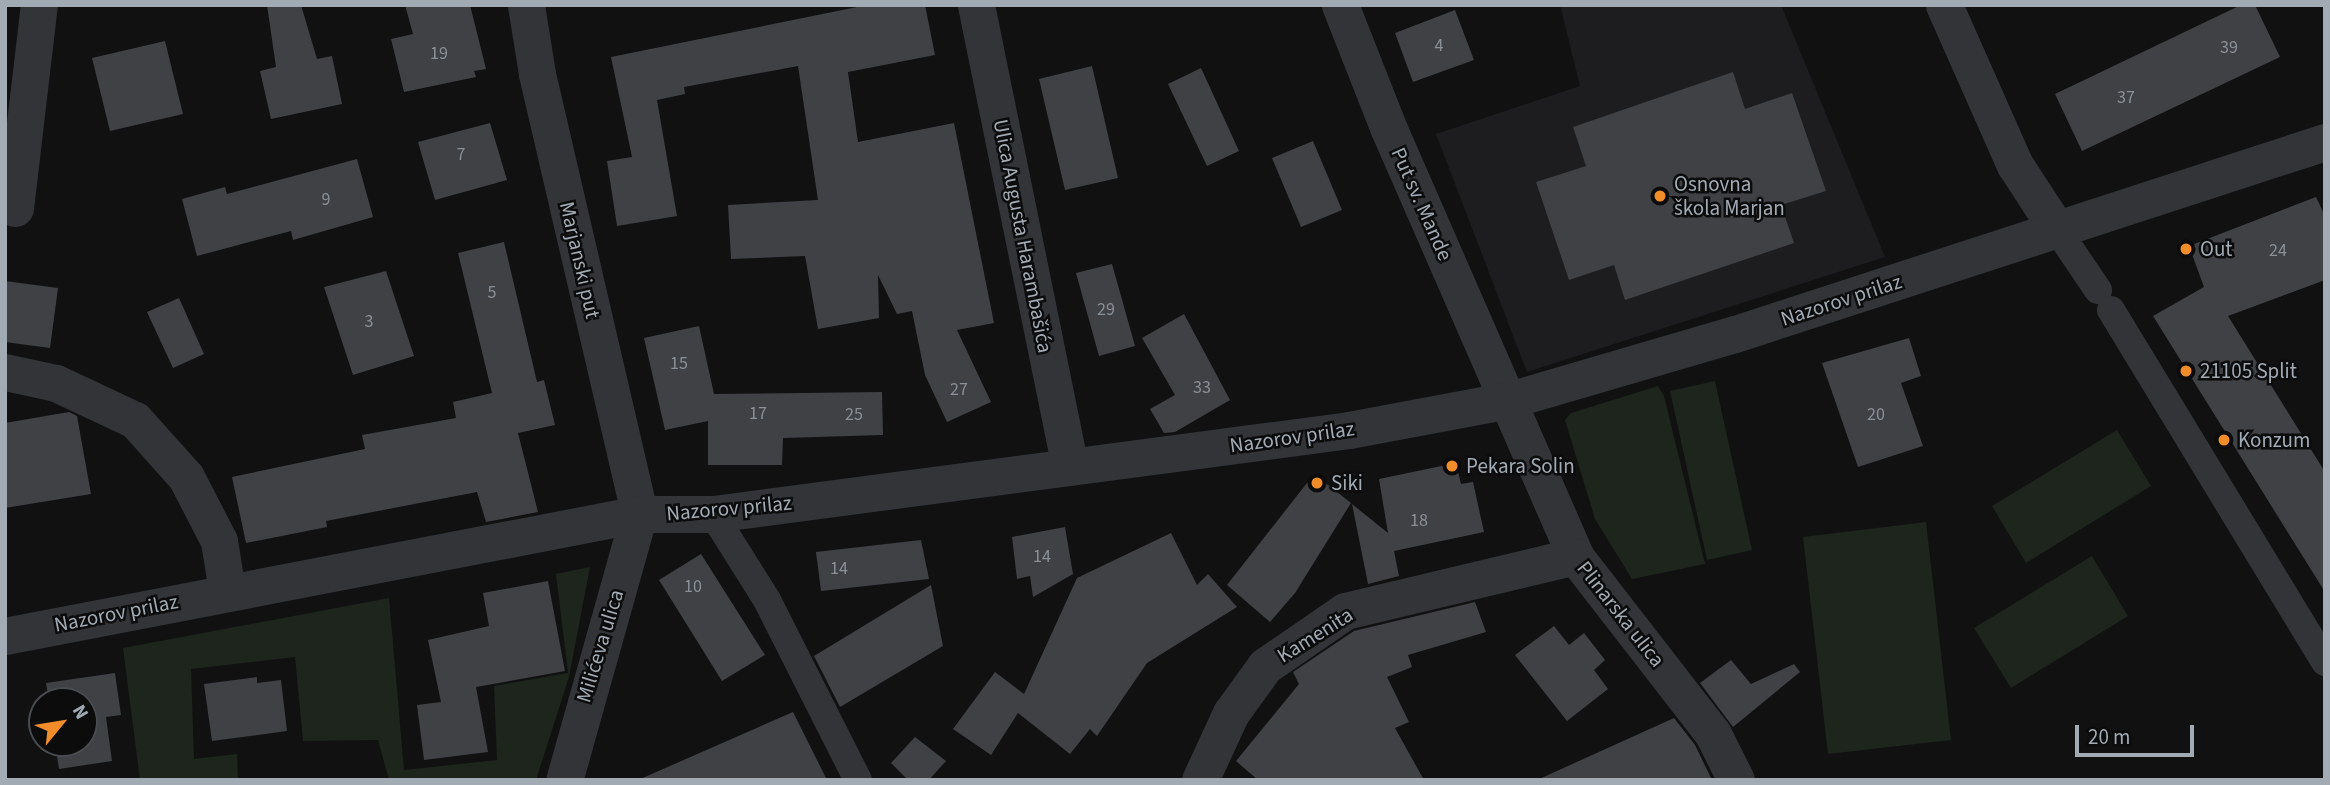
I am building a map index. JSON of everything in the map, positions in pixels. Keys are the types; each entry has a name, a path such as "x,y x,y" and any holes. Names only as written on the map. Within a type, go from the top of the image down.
{"street":[{"path":"15,208 39,5"},
{"name":"Marjanski put","path":"526,5 537,74 639,514"},
{"name":"Ulica Augusta Harambašića","path":"976,5 1070,467"},
{"name":"Put sv. Mande","path":"1340,5 1388,127 1509,400"},
{"path":"1944,5 2015,165 2105,300 2325,662"},
{"name":"Nazorov prilaz","path":"5,636 639,514 712,514 1349,430 1509,400 1735,334 2325,142"},
{"path":"5,372 56,383 135,420 186,477 219,541 228,591"},
{"name":"Plinarska ulica","path":"1509,400 1575,556 1713,734 1736,780"},
{"name":"Milićeva ulica","path":"564,780 580,711 639,514"},
{"path":"712,514 767,600 858,780"},
{"name":"Kamenita","path":"1200,780 1231,713 1265,666 1345,611 1575,556"}],"shaded area":[{"name":"Osnovna škola Marjan","path":"1560,5 1781,5 1885,257 1527,372 1436,134 1580,86"},
{"path":"1715,381 1752,550 1707,560 1670,391"},
{"path":"1658,386 1664,396 1705,564 1632,579 1595,519 1565,420 1571,413"},
{"path":"2117,430 2151,486 2026,563 1992,506"},
{"path":"1926,522 1951,740 1828,754 1803,537"},
{"path":"2092,556 2128,616 2011,688 1974,628"},
{"path":"590,567 569,677 536,780 389,780 378,740 303,741 295,657 191,669 194,759 237,754 238,780 140,780 123,648 389,598 404,770 497,760 494,686 568,673 556,574"}],"building":[{"path":"267,5 301,5 317,59 332,56 342,104 271,119 260,71 276,67"},
{"path":"405,5 470,5 486,69 474,71 476,77 404,92 391,39 413,34"},
{"path":"867,5 925,5 935,55 848,72 858,142 954,123 994,323 957,330 991,402 947,422 925,375 912,311 897,314 878,275 879,318 818,329 805,256 731,259 728,205 818,200 798,66 684,87 685,94 657,100 677,216 617,226 607,161 632,157 611,57"},
{"path":"2241,5 2255,5 2280,57 2082,151 2055,94"},
{"path":"1455,10 1474,60 1413,82 1395,33"},
{"path":"165,41 183,114 110,131 92,58"},
{"path":"1092,66 1118,178 1065,190 1039,79"},
{"path":"1201,68 1239,151 1207,166 1168,84"},
{"path":"1733,72 1745,109 1792,93 1826,191 1781,205 1794,243 1625,300 1614,265 1569,280 1536,182 1586,166 1573,127"},
{"path":"490,123 507,180 435,200 418,142"},
{"path":"1313,141 1342,210 1301,227 1272,158"},
{"path":"357,159 373,217 293,240 291,231 197,256 182,199 225,187 227,194"},
{"path":"2316,197 2325,216 2325,280 2228,316 2325,472 2325,592 2153,316 2204,287 2189,246"},
{"path":"504,242 537,382 544,380 555,425 518,433 538,512 486,522 477,492 326,521 327,527 246,543 232,477 365,449 362,435 456,418 453,402 492,393 458,253"},
{"path":"1112,264 1135,346 1099,356 1076,273"},
{"path":"386,271 414,356 353,375 324,287"},
{"path":"5,281 58,288 50,348 5,342"},
{"path":"179,298 204,354 173,368 147,312"},
{"path":"1184,314 1230,400 1175,432 1164,433 1150,409 1175,395 1142,338"},
{"path":"699,326 714,394 882,392 883,435 783,438 782,465 708,465 708,421 665,430 644,338"},
{"path":"1909,338 1921,376 1901,383 1923,446 1858,467 1822,363"},
{"path":"69,412 77,416 91,494 5,508 5,423"},
{"path":"1456,463 1461,484 1473,482 1484,532 1394,551 1399,576 1368,584 1352,504 1388,533 1379,479"},
{"path":"1314,474 1351,503 1295,593 1270,622 1227,585"},
{"path":"1065,527 1073,574 1033,597 1030,576 1017,579 1012,537"},
{"path":"1171,533 1197,585 1208,574 1237,607 1147,663 1097,736 1090,729 1070,754 1018,713 991,755 953,729 995,672 1024,694 1077,578"},
{"path":"921,540 929,579 821,591 816,552"},
{"path":"701,554 765,655 722,681 659,580"},
{"path":"548,581 565,671 476,687 488,752 424,760 417,705 441,702 428,640 489,626 483,593"},
{"path":"931,585 943,646 840,707 814,656"},
{"path":"1475,602 1486,632 1408,655 1412,667 1387,677 1409,722 1395,728 1424,780 1258,780 1236,761 1299,684 1293,672 1354,631"},
{"path":"1554,626 1569,645 1584,633 1605,660 1594,670 1608,689 1567,721 1515,655"},
{"path":"1731,660 1751,684 1794,664 1800,672 1733,727 1700,683"},
{"path":"115,673 121,715 106,717 112,761 59,769 57,757 98,757 98,687 47,687 46,683"},
{"path":"257,677 257,683 281,680 287,731 212,741 204,684"},
{"path":"793,712 827,780 638,780"},
{"path":"1674,718 1695,745 1712,780 1537,780"},
{"path":"915,737 946,761 929,780 908,780 891,763"}],"place":[{"name":"Osnovna škola Marjan","path":"1660,196"},
{"name":"Out","path":"2186,249"},
{"name":"21105 Split","path":"2186,371"},
{"name":"Konzum","path":"2224,440"},
{"name":"Pekara Solin","path":"1452,466"},
{"name":"Siki","path":"1317,483"}]}
